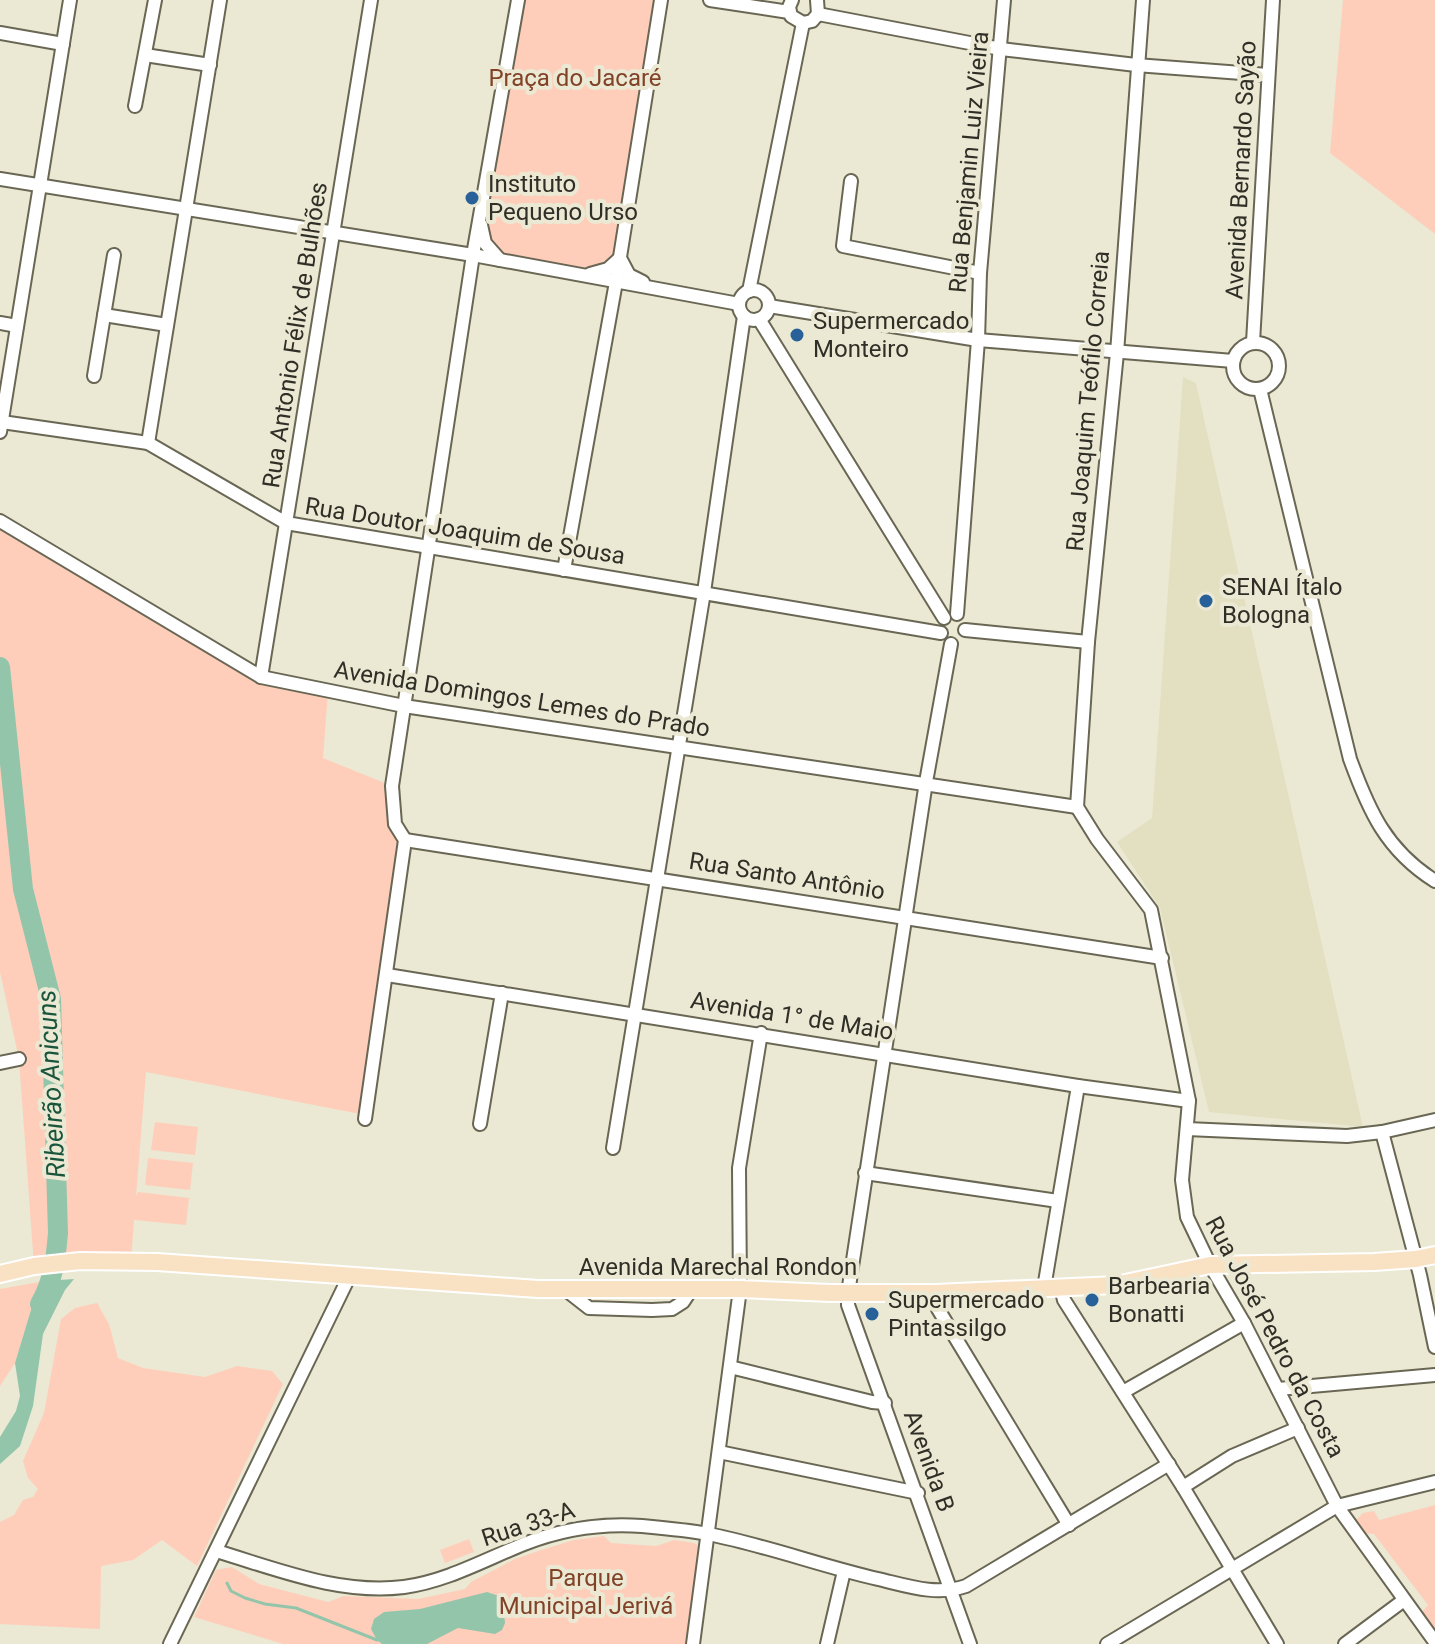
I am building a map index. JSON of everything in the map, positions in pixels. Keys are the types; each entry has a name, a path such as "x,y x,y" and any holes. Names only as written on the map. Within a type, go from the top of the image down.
{"main road":[{"name":"Avenida Marechal Rondon","path":"0,1274 34,1266 80,1261 157,1262 566,1290 740,1289 935,1293 1116,1285 1210,1265 1416,1259 1435,1255"}],"street":[{"path":"1,427 70,0"},
{"path":"135,106 155,0"},
{"path":"148,443 220,0"},
{"name":"Rua Antonio Félix de Bulhões","path":"261,677 371,0"},
{"path":"365,1119 405,840 395,824 392,786 473,255 518,0"},
{"path":"564,570 616,282 661,0"},
{"path":"710,0 790,6 794,20 803,23 812,21 817,4 1001,49 1136,65 1268,75"},
{"name":"Rua Benjamin Luiz Vieira","path":"941,633 951,616 978,340 980,273 1004,0"},
{"name":"Rua Joaquim Teófilo Correia","path":"1077,807 1088,642 1117,353 1143,0"},
{"name":"Avenida Bernardo Sayão","path":"1253,342 1273,0"},
{"path":"613,1148 704,592 744,295 749,291 803,23"},
{"path":"0,33 63,44"},
{"path":"145,55 210,65"},
{"path":"0,179 187,207 616,282 649,285 742,310 749,319 759,319 767,313 769,306 764,294 749,291"},
{"path":"851,181 843,246 980,273"},
{"path":"480,222 485,243 500,260"},
{"path":"94,376 114,255"},
{"path":"586,275 603,271 620,258"},
{"path":"620,258 629,275 649,285"},
{"path":"769,306 978,340 1233,361"},
{"path":"104,315 167,325"},
{"path":"759,319 951,616 965,624 957,643 951,644"},
{"path":"0,323 17,326"},
{"path":"1253,342 1265,344 1275,352 1279,364 1274,380 1260,389 1249,388 1239,382 1233,373 1233,361 1244,346 1253,342"},
{"path":"1260,389 1350,759 1369,811 1393,846 1435,881"},
{"name":"Rua Doutor Joaquim de Sousa","path":"1,427 148,443 286,523 941,633"},
{"name":"Avenida Domingos Lemes do Prado","path":"0,521 261,677 404,706 1077,807"},
{"path":"965,630 1088,642"},
{"path":"941,633 951,644"},
{"path":"848,1293 926,782 951,644"},
{"name":"Rua José Pedro da Costa","path":"1077,807 1097,839 1151,910 1189,1101 1182,1180 1187,1217 1337,1506 1435,1642"},
{"name":"Rua Santo Antônio","path":"405,840 1162,958"},
{"name":"Avenida 1° de Maio","path":"387,975 1078,1086 1189,1101"},
{"path":"480,1124 502,993"},
{"path":"696,1643 740,1289 739,1168 761,1033"},
{"path":"0,1063 19,1059"},
{"path":"1078,1086 1058,1201 1052,1288 1064,1300 1169,1464 1277,1644"},
{"path":"1187,1129 1347,1136 1435,1120"},
{"path":"1382,1132 1416,1259 1435,1347"},
{"path":"865,1173 1058,1201"},
{"path":"170,1644 349,1277"},
{"name":"Avenida B","path":"848,1293 848,1305 970,1644"},
{"path":"935,1293 938,1309 1069,1525"},
{"path":"1123,1392 1244,1323"},
{"path":"730,1367 885,1403"},
{"path":"1278,1389 1435,1375"},
{"path":"1183,1487 1232,1456 1298,1428"},
{"path":"719,1452 918,1493"},
{"path":"952,1591 966,1586 1169,1464"},
{"path":"1107,1644 1337,1506 1435,1482"},
{"name":"Rua 33-A","path":"216,1551 326,1584 402,1587 455,1574 524,1544 579,1528 633,1526 709,1534 933,1592 952,1591"},
{"path":"827,1644 844,1571"},
{"path":"1345,1644 1404,1600"}],"shaded area":[{"name":"SENAI Ítalo Bologna","path":"1183,377 1196,383 1363,1127 1209,1112 1160,908 1117,842 1152,818"},
{"path":"74,1279 65,1290 43,1334 33,1406 20,1446 0,1464 0,1437 16,1411 20,1396 15,1363 34,1300 45,1281"},
{"path":"487,1592 499,1596 503,1603 505,1623 502,1630 495,1634 458,1628 427,1644 382,1644 371,1629 374,1619 384,1612 420,1609"}],"green space":[{"name":"Praça do Jacaré","path":"520,0 655,0 610,272 480,253"},
{"path":"1343,0 1435,0 1435,234 1330,153"},
{"path":"0,524 261,677 328,691 323,758 392,786 405,840 365,1115 146,1072 136,1196 138,1192 189,1198 186,1225 134,1220 131,1262 34,1266 19,1059 0,972"},
{"path":"155,1122 198,1127 195,1155 151,1150"},
{"path":"148,1158 193,1163 190,1190 145,1185"},
{"path":"45,1281 34,1300 15,1363 0,1386 0,1289"},
{"path":"97,1303 109,1324 118,1358 143,1368 205,1377 237,1366 272,1371 283,1384 197,1566 162,1540 133,1560 101,1566 100,1629 0,1624 0,1522 14,1515 23,1500 33,1497 38,1489 28,1478 23,1461 44,1413 61,1319 75,1308"},
{"path":"1435,1505 1435,1631 1421,1613 1428,1605 1374,1534 1362,1533 1355,1521 1363,1513 1374,1511 1379,1520"},
{"name":"Parque Municipal Jerivá","path":"604,1536 611,1543 656,1546 674,1540 701,1547 689,1644 283,1644 194,1617 216,1570 232,1567 259,1584 328,1602 344,1596 418,1599 465,1589 471,1582 515,1559 538,1551 574,1540"},
{"path":"469,1539 474,1552 445,1563 440,1550"}],"waterway":[{"name":"Ribeirão Anicuns","path":"0,667 23,889 51,999 58,1233 51,1278 40,1304"},
{"path":"227,1583 231,1591 245,1598 296,1608 377,1640"}],"place":[{"name":"Instituto Pequeno Urso","path":"472,198"},
{"name":"Supermercado Monteiro","path":"797,335"},
{"name":"SENAI Ítalo Bologna","path":"1206,601"},
{"name":"Barbearia Bonatti","path":"1092,1300"},
{"name":"Supermercado Pintassilgo","path":"872,1314"}]}
